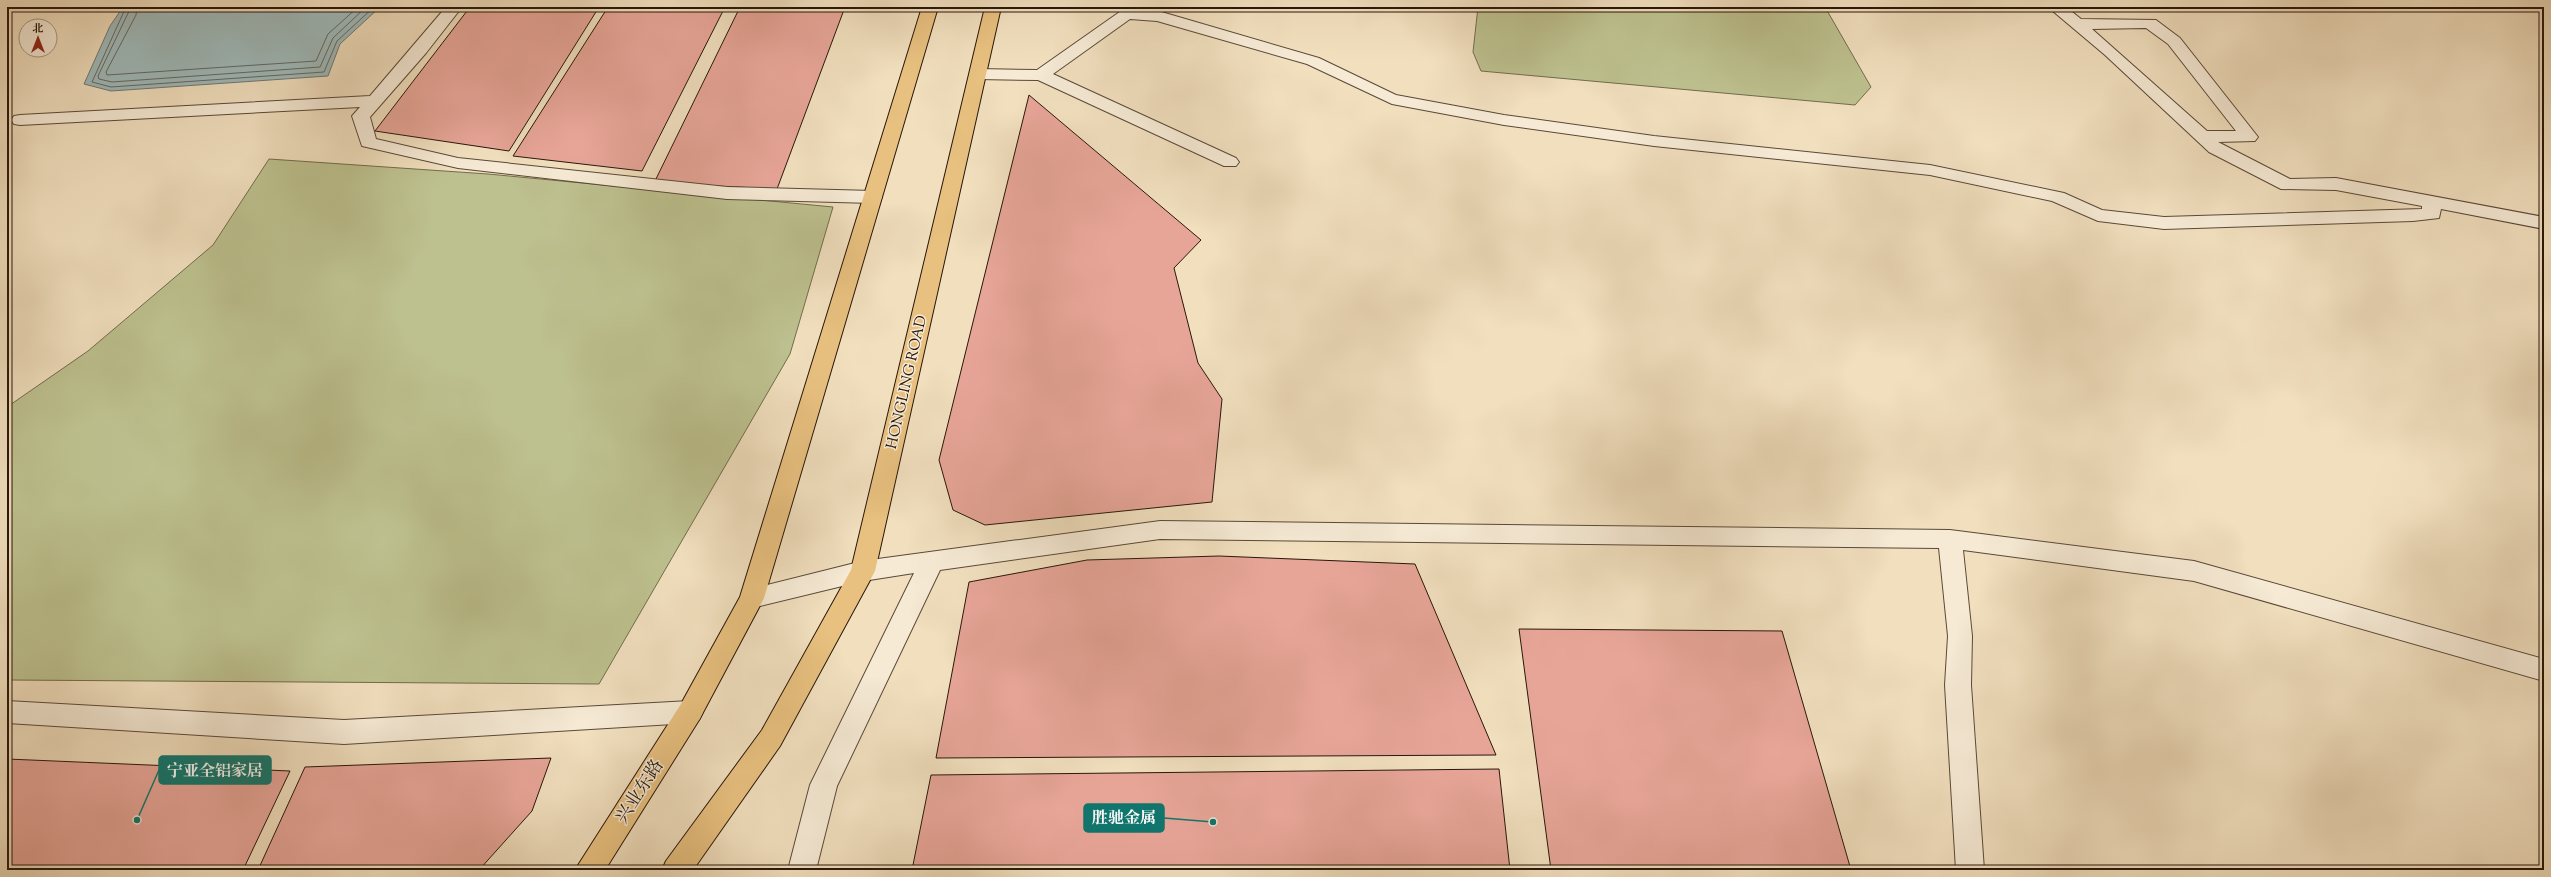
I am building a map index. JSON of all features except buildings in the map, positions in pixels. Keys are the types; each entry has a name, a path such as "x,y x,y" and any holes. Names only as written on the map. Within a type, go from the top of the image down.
{"main road":[{"path":"690,712 752,598 930,7"},
{"name":"HONGLING ROAD","path":"676,870 771,738 863,571 993,7"},
{"name":"兴业东路","path":"589,870 690,712"}],"street":[{"path":"454,7 420,50 360,116 368,142 458,163 727,193 873,197"},
{"path":"2056,7 2077,24 2215,148 2286,185 2336,184 2544,223"},
{"path":"1041,75 1127,14 1158,16 1313,61 1350,77 1392,99 1449,108 1504,120 1654,141 1930,170 2057,197 2098,215 2164,223 2383,216 2432,214 2431,202"},
{"path":"2077,24 2150,24 2174,41 2249,137 2202,136"},
{"path":"978,74 1041,75 1230,162"},
{"path":"20,120 374,102"},
{"path":"752,598 863,571 1160,530 1950,539 2194,571 2544,670"},
{"path":"1950,539 1960,636 1958,685 1970,870"},
{"path":"802,870 824,785 932,562"},
{"path":"7,712 344,732 690,712"}],"green space":[{"path":"1478,7 1825,7 1871,87 1855,105 1481,71 1473,52"},
{"path":"269,159 488,174 833,207 790,354 599,684 7,680 7,407 88,351 213,245"}],"water":[{"path":"123,7 380,7 340,44 328,76 111,91 84,84 110,26"}],"place":[{"name":"宁亚全铝家居","path":"137,820"},
{"name":"胜驰金属","path":"1213,822"}]}
